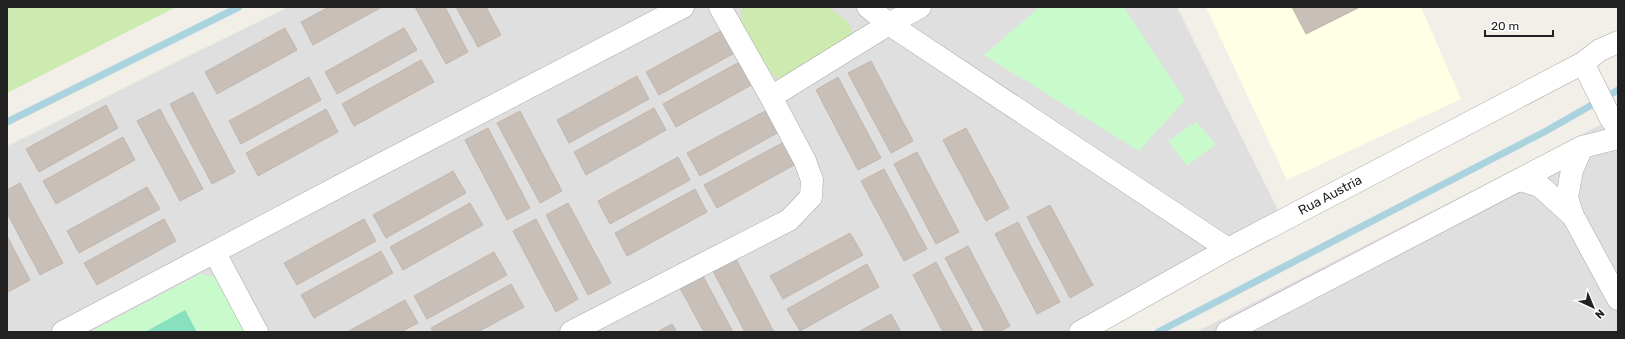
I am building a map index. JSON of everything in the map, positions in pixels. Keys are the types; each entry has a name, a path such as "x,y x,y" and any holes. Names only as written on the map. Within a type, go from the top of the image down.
{"street":[{"path":"63,332 683,7"},
{"path":"571,332 789,220 811,197 812,180 805,161 720,7"},
{"path":"868,7 889,24 1228,249"},
{"path":"771,97 889,24 920,7"},
{"name":"Rua Austria","path":"1080,332 1228,249 1583,63 1600,50 1618,42"},
{"path":"1227,332 1616,129 1583,63"},
{"path":"1582,147 1572,170 1568,184 1567,198 1573,216 1618,299"},
{"path":"1520,180 1540,186 1573,216"},
{"path":"215,253 257,332"}],"shaded area":[{"path":"288,7 1177,7 1282,218 1067,332 7,332 7,146"},
{"path":"1206,7 1421,7 1461,99 1287,180"},
{"path":"1602,124 1618,153 1618,332 1196,332"}],"green space":[{"path":"7,7 176,7 7,93"},
{"path":"743,7 829,7 847,21 853,35 783,80 777,78 767,69 741,22 741,12"},
{"path":"1040,7 1124,7 1185,100 1139,151 984,55"},
{"path":"1196,122 1216,144 1187,166 1168,141"},
{"path":"200,274 215,277 221,282 248,332 90,332"},
{"path":"185,310 197,332 145,332"}],"building":[{"path":"329,7 382,7 313,45 301,22"},
{"path":"415,7 445,7 468,52 446,64"},
{"path":"456,7 486,7 501,35 478,47"},
{"path":"1292,7 1360,7 1306,34"},
{"path":"285,28 297,50 217,94 205,72"},
{"path":"404,28 417,50 337,94 325,72"},
{"path":"726,28 738,51 659,95 646,72"},
{"path":"421,60 434,82 354,126 342,104"},
{"path":"743,60 755,83 676,127 663,104"},
{"path":"871,61 913,141 891,153 848,73"},
{"path":"637,76 649,99 569,143 557,120"},
{"path":"309,77 321,100 241,144 229,121"},
{"path":"838,77 881,158 858,170 816,90"},
{"path":"193,92 235,172 212,184 170,104"},
{"path":"106,105 118,128 39,172 26,149"},
{"path":"654,108 666,130 586,175 574,152"},
{"path":"160,109 203,189 180,201 137,121"},
{"path":"326,109 338,132 258,176 246,153"},
{"path":"767,110 779,132 700,176 687,153"},
{"path":"520,111 562,191 540,203 497,123"},
{"path":"488,128 530,208 507,220 465,140"},
{"path":"966,128 1009,208 986,221 943,140"},
{"path":"123,137 135,160 56,204 43,181"},
{"path":"784,142 796,164 717,208 704,185"},
{"path":"917,152 959,232 936,244 894,164"},
{"path":"678,157 690,180 610,224 598,201"},
{"path":"884,169 927,249 904,261 861,181"},
{"path":"453,171 466,193 386,238 373,215"},
{"path":"20,183 63,263 40,275 7,213 7,190"},
{"path":"147,187 160,209 79,253 67,231"},
{"path":"695,189 707,212 627,256 615,233"},
{"path":"470,203 483,225 403,270 390,247"},
{"path":"568,203 611,283 588,295 546,215"},
{"path":"1050,205 1093,285 1070,298 1027,217"},
{"path":"164,219 176,241 97,285 84,263"},
{"path":"364,219 376,241 297,285 284,263"},
{"path":"536,219 578,299 556,312 513,231"},
{"path":"1018,222 1060,302 1037,314 995,234"},
{"path":"850,233 863,255 783,299 770,276"},
{"path":"7,236 30,280 8,292 7,291"},
{"path":"968,246 1010,326 999,332 985,332 945,258"},
{"path":"381,251 393,273 314,318 301,295"},
{"path":"494,252 507,275 427,319 414,296"},
{"path":"736,259 774,332 745,332 713,271"},
{"path":"936,262 973,332 943,332 913,275"},
{"path":"867,264 879,287 800,331 787,309"},
{"path":"703,276 733,332 704,332 680,288"},
{"path":"511,284 524,307 478,332 433,332 431,328"},
{"path":"405,300 418,323 401,332 347,332"},
{"path":"891,314 901,332 858,332"},
{"path":"672,324 677,332 657,332"}],"waterway":[{"path":"7,122 239,7"},
{"path":"1158,332 1546,131 1618,90"}]}
